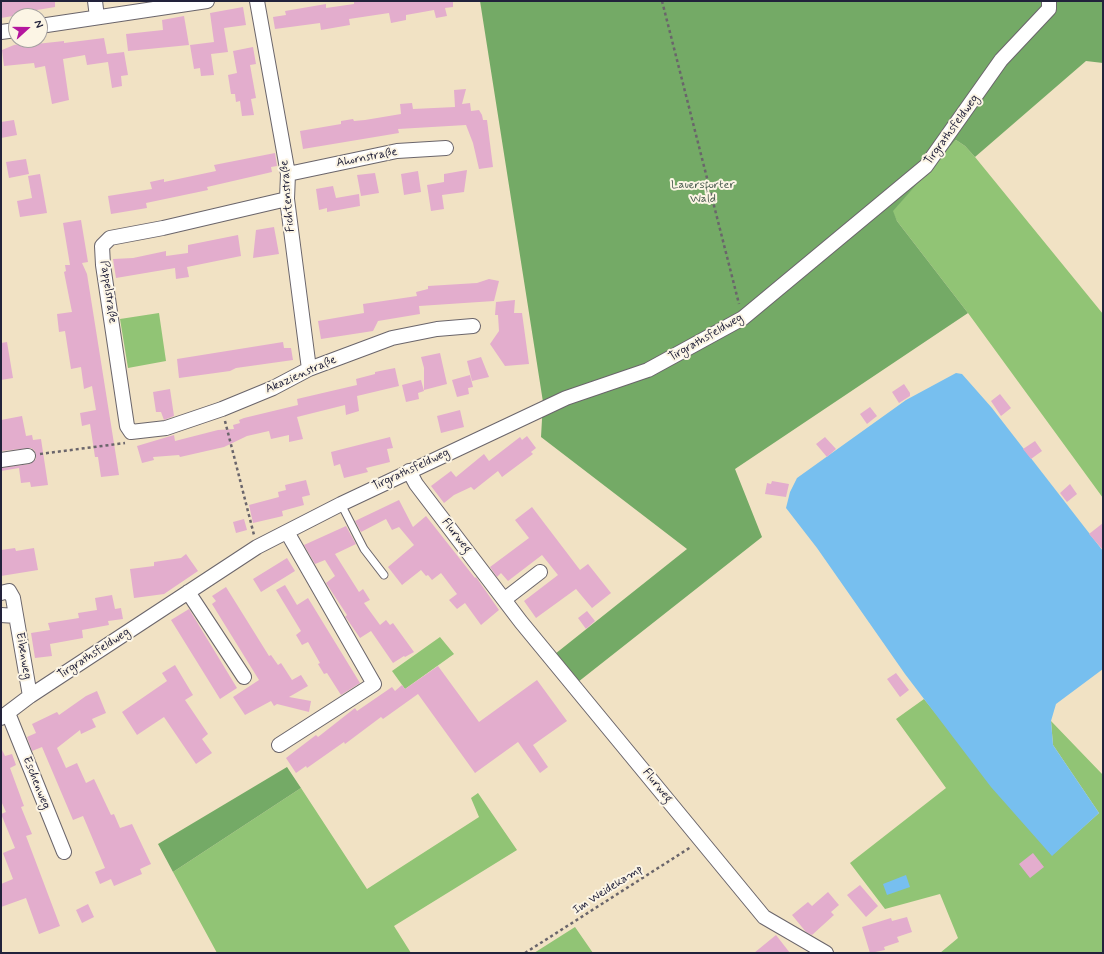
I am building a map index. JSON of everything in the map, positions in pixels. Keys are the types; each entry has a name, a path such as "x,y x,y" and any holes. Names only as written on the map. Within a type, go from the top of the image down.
{"street":[{"path":"94,1 97,17"},
{"path":"48,25 207,1"},
{"name":"Fichtenstraße","path":"257,1 288,174 287,199 309,369"},
{"name":"Tirgrathsfeldweg","path":"4,715 30,696 257,547 408,471 566,398 648,370 743,318 926,166 1002,60 1049,9 1049,1"},
{"name":"Ahornstraße","path":"288,174 397,151 446,148"},
{"name":"Pappelstraße","path":"131,432 127,426 102,246 110,238 163,228 287,199"},
{"name":"Akazienstraße","path":"131,432 166,428 222,409 274,388 309,369 392,338 438,329 473,326"},
{"path":"1,460 28,456"},
{"name":"Flurweg","path":"408,471 416,484 571,684 764,917 826,953"},
{"path":"279,745 374,684 287,532"},
{"path":"505,599 540,572"},
{"name":"Eibenweg","path":"1,593 9,591 13,598 30,696"},
{"path":"188,592 244,677"},
{"name":"Eibenweg","path":"1,615 16,616"},
{"name":"Eschenweg","path":"4,715 64,852"}],"lane":[{"path":"341,504 364,549 384,575"}],"path":[{"path":"662,1 743,318"},
{"path":"222,409 257,547"},
{"path":"28,456 128,443 131,432"},
{"name":"Im Weidekamp","path":"525,953 701,841"}],"green space":[{"name":"Lauersforter Wald","path":"480,1 1103,1 1103,63 1086,61 975,157 965,146 956,140 893,211 897,221 968,313 735,469 762,537 578,682 555,654 687,549 541,437 543,402"},
{"path":"956,140 965,146 975,157 1103,314 1103,498 968,313 897,221 892,211"},
{"path":"159,313 166,361 128,368 120,319"},
{"path":"440,637 454,654 405,689 392,671"},
{"path":"924,699 1052,855 1099,813 1053,745 1051,721 1103,775 1103,953 940,953 958,938 940,894 885,909 850,863 946,788 896,719"},
{"path":"287,767 301,788 173,872 158,844"},
{"path":"301,788 367,889 479,817 471,798 478,793 517,850 394,926 411,953 217,953 173,872"},
{"path":"575,927 593,953 534,953"}],"water":[{"path":"956,373 962,374 992,408 1103,551 1103,669 1056,704 1051,721 1053,745 1099,813 1052,856 991,787 905,674 817,548 786,508 790,492 797,478 906,400"},
{"path":"906,875 910,887 887,895 883,884"}],"building":[{"path":"1,1 55,1 55,7 48,8 8,8 8,17 1,18"},
{"path":"354,1 453,1 453,7 445,8 447,16 436,18 434,10 406,15 406,20 391,23 389,13 349,19 350,25 321,30 320,23 275,29 273,17 286,15 285,11 326,4 326,8 354,4"},
{"path":"243,7 246,25 224,28 228,52 211,54 214,75 201,76 200,68 194,69 190,45 214,42 210,13"},
{"path":"184,16 189,45 128,51 126,34 163,30 162,20"},
{"path":"104,38 107,54 124,52 128,75 121,76 122,86 112,88 108,62 87,65 85,55 63,59 69,100 52,104 45,66 35,68 34,63 4,66 2,50 8,48 48,48 48,43 64,41 64,43"},
{"path":"253,47 256,64 250,65 256,98 251,99 254,115 242,116 240,101 236,102 235,94 231,94 228,75 237,73 233,51"},
{"path":"466,89 462,104 470,103 471,111 479,110 483,120 487,120 493,167 479,169 473,143 466,125 398,129 399,133 303,149 300,131 341,124 341,121 353,119 354,121 365,120 401,114 400,104 412,103 413,109 455,107 454,90"},
{"path":"14,120 17,135 1,138 1,122"},
{"path":"275,153 277,166 271,167 272,172 207,187 208,190 146,203 147,208 111,214 108,196 152,189 150,182 164,179 164,182 216,171 214,165"},
{"path":"26,159 29,174 9,178 6,162"},
{"path":"467,170 464,192 442,195 444,209 431,211 427,185 444,182 444,174"},
{"path":"418,171 421,192 404,195 401,174"},
{"path":"375,173 379,193 361,196 357,175"},
{"path":"40,174 47,213 20,217 17,201 32,198 28,176"},
{"path":"333,186 336,198 359,194 360,206 327,212 327,208 319,210 316,189"},
{"path":"81,220 88,262 82,263 87,274 119,475 101,477 98,457 95,457 90,424 82,426 80,413 96,410 92,386 84,389 81,367 71,369 65,331 59,332 57,314 72,312 64,272 66,271 65,265 70,265 63,223"},
{"path":"274,227 279,254 253,258 256,230"},
{"path":"238,235 241,256 187,267 189,277 176,279 175,268 116,278 113,259 133,258 166,251 166,256 188,253 188,245"},
{"path":"489,279 499,281 494,301 419,306 420,314 378,321 373,331 321,339 318,321 364,313 363,304 417,296 416,292 428,289 428,286 477,283"},
{"path":"515,300 514,313 522,313 529,364 505,366 490,344 499,331 498,315 495,315 496,302"},
{"path":"7,342 13,378 1,380 1,343"},
{"path":"283,342 284,348 291,348 293,360 179,378 177,359"},
{"path":"440,353 447,384 424,390 424,368 421,357"},
{"path":"481,357 489,377 472,381 467,361"},
{"path":"395,368 399,386 357,396 359,411 346,415 345,405 297,417 303,439 289,442 289,435 271,439 269,431 247,436 224,447 180,457 179,455 153,457 154,460 142,463 137,446 174,435 175,441 218,430 234,429 233,425 240,423 239,420 244,418 298,405 297,399 357,385 356,379 375,374 375,372"},
{"path":"470,375 473,387 468,388 469,394 457,397 452,380"},
{"path":"421,380 424,391 418,393 419,399 406,402 402,385"},
{"path":"904,384 910,393 910,396 899,403 892,392"},
{"path":"170,389 174,416 164,420 161,412 156,412 153,392"},
{"path":"1000,394 1011,408 1001,416 991,401"},
{"path":"870,407 877,416 867,424 860,414"},
{"path":"460,410 464,427 441,433 437,416"},
{"path":"22,416 26,436 32,435 33,440 41,439 48,485 31,487 30,482 21,483 19,468 1,471 1,468 30,464 36,459 35,451 31,448 1,451 1,420"},
{"path":"527,436 536,448 531,452 533,454 502,477 498,471 474,490 471,487 454,495 444,503 431,486 451,471 456,477 484,454 489,461 520,437 522,440"},
{"path":"390,437 393,448 387,449 390,462 366,468 368,472 344,478 340,464 334,466 331,452"},
{"path":"825,437 836,449 827,457 816,444"},
{"path":"1035,441 1042,451 1031,459 1023,449"},
{"path":"306,480 310,495 302,497 304,505 282,511 283,516 253,523 249,505 279,497 278,492 286,490 285,485"},
{"path":"772,481 789,484 786,497 765,494 767,483 771,484"},
{"path":"1070,484 1077,494 1067,502 1060,493"},
{"path":"399,500 413,527 426,516 475,578 476,577 499,610 481,625 465,603 457,609 449,600 457,594 441,573 432,580 421,570 402,585 388,567 414,545 399,527 392,530 386,519 361,532 355,521"},
{"path":"532,507 580,570 588,564 611,593 592,608 576,589 536,618 524,601 558,575 542,555 508,581 501,573 497,577 490,567 529,538 515,520"},
{"path":"244,519 247,530 236,533 233,522"},
{"path":"1103,523 1103,550 1089,534"},
{"path":"346,526 356,544 335,554 359,592 363,589 370,600 364,603 380,625 386,620 390,625 393,623 414,652 393,663 371,631 360,638 345,617 347,615 326,583 335,576 325,560 315,564 304,545"},
{"path":"15,548 16,551 34,548 38,570 1,576 1,550"},
{"path":"186,554 198,571 164,594 134,598 130,569 154,566 154,562 181,558"},
{"path":"287,558 295,571 261,592 253,579"},
{"path":"285,585 297,605 308,598 360,683 341,695 327,673 324,674 318,664 320,663 308,642 302,645 296,635 301,631 276,590"},
{"path":"226,587 269,656 271,655 278,665 281,663 292,680 301,675 308,686 289,697 311,701 309,712 277,704 274,706 271,701 245,715 233,697 259,680 212,604 216,601 212,596"},
{"path":"112,595 115,609 121,608 123,619 108,621 109,625 82,630 83,638 50,644 52,656 35,658 31,633 50,630 48,623 79,618 78,613 97,610 95,598"},
{"path":"189,609 237,688 220,699 171,620"},
{"path":"587,611 595,621 586,629 578,618"},
{"path":"175,665 193,695 185,700 208,734 202,739 212,753 196,764 164,717 137,735 122,712 167,681 162,673"},
{"path":"438,666 479,722 537,680 567,721 533,745 548,767 540,773 518,742 475,773 418,694 383,719 381,717 345,744 344,742 307,768 306,766 296,773 286,758 316,735 318,737 355,708 357,711 392,687 395,691 402,685 405,689"},
{"path":"896,673 909,690 900,697 887,679"},
{"path":"97,691 106,713 92,719 96,727 81,734 80,730 57,748 66,768 77,763 86,783 94,779 111,815 114,814 120,828 132,824 151,864 140,869 142,874 114,886 111,879 100,884 95,872 105,868 83,816 73,820 42,747 32,751 27,737 36,733 32,724 57,712 59,715 86,696"},
{"path":"1,748 5,756 12,754 16,765 10,768 24,806 21,807 32,834 26,836 60,926 39,934 26,898 1,907 1,884 13,879 3,853 15,848 1,814 6,812 1,801"},
{"path":"1033,853 1044,867 1030,878 1019,864"},
{"path":"860,885 878,906 866,917 847,895"},
{"path":"828,892 839,905 831,912 834,915 812,935 806,932 792,915 808,902 812,906"},
{"path":"88,904 94,917 82,923 76,910"},
{"path":"907,917 912,932 897,937 899,942 884,947 885,950 870,953 862,927 891,918 892,921"},
{"path":"776,935 790,953 754,953"}]}
